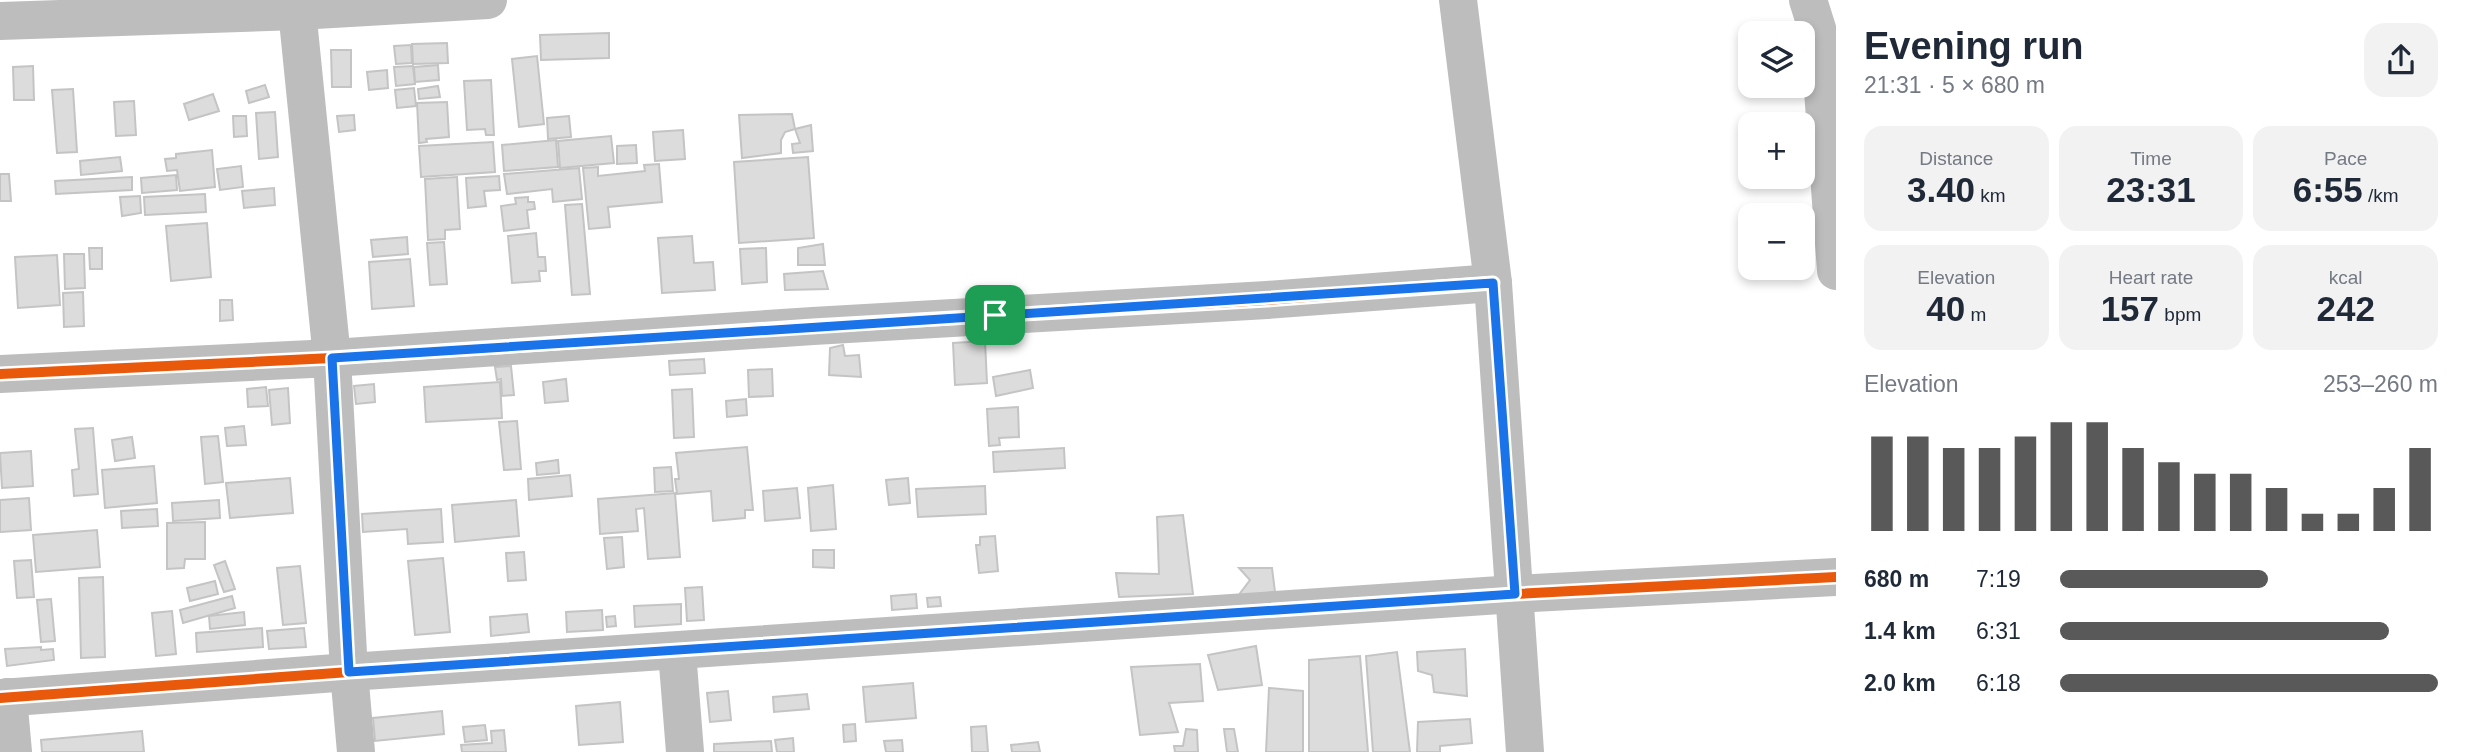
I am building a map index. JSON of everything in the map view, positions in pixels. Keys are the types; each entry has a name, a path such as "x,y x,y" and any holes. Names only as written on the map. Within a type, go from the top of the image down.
{"street":[{"path":"0,21 297,5 488,0"},
{"path":"1458,0 1493,283 1525,752"},
{"path":"1808,0 1819,35 1836,271"},
{"path":"297,5 332,358 349,672 356,752"},
{"path":"0,374 332,358 813,326 1267,300 1493,283"},
{"path":"13,752 4,698 349,672 1515,594 1836,577"},
{"path":"677,652 685,752"}],"building":[{"path":"609,33 609,58 541,60 540,35"},
{"path":"447,43 448,63 413,64 412,44"},
{"path":"411,45 412,63 396,64 394,46"},
{"path":"331,50 351,50 351,87 332,87"},
{"path":"537,56 544,124 519,127 512,59"},
{"path":"438,65 439,80 415,82 414,67"},
{"path":"33,66 34,100 14,100 13,67"},
{"path":"413,66 415,84 396,86 394,67"},
{"path":"387,70 388,88 369,90 367,72"},
{"path":"491,80 494,135 486,135 485,129 467,130 464,81"},
{"path":"265,85 269,97 249,103 246,91"},
{"path":"438,86 440,97 419,99 418,89"},
{"path":"414,88 416,106 397,108 395,90"},
{"path":"73,89 77,152 57,153 52,90"},
{"path":"213,94 219,111 189,120 184,104"},
{"path":"134,101 136,135 116,136 114,102"},
{"path":"447,102 449,137 426,139 427,142 419,143 417,103"},
{"path":"275,112 278,157 259,159 256,113"},
{"path":"792,114 795,129 785,132 781,140 781,153 742,158 739,115"},
{"path":"354,115 355,130 339,132 337,116"},
{"path":"233,116 246,116 247,136 234,137"},
{"path":"569,116 571,137 548,139 547,118"},
{"path":"811,125 813,151 793,153 792,144 800,143 795,129"},
{"path":"683,130 685,159 655,161 653,132"},
{"path":"611,136 614,163 560,168 558,141"},
{"path":"556,140 558,167 504,171 502,145"},
{"path":"493,142 495,172 421,177 419,146"},
{"path":"636,145 637,163 617,164 617,146"},
{"path":"212,150 215,187 180,191 177,170 167,171 165,159 176,158 176,154"},
{"path":"120,157 122,171 81,175 80,161"},
{"path":"808,157 814,238 739,243 734,162"},
{"path":"659,164 662,202 608,207 610,227 589,229 583,168 598,167 598,176 645,171 644,165"},
{"path":"241,166 243,187 220,190 217,169"},
{"path":"579,168 582,199 553,202 552,189 507,194 504,174"},
{"path":"0,174 9,174 11,201 0,201"},
{"path":"176,175 177,190 142,193 141,178"},
{"path":"499,176 500,190 484,191 486,206 468,208 466,178"},
{"path":"132,177 132,190 56,194 55,181"},
{"path":"457,177 460,229 445,230 445,239 428,240 425,179"},
{"path":"274,188 275,205 244,208 242,191"},
{"path":"205,194 206,212 145,215 144,197"},
{"path":"140,196 141,213 122,216 120,197"},
{"path":"528,197 528,202 534,202 535,209 527,210 529,228 504,231 501,206 516,204 515,198"},
{"path":"582,204 590,294 572,295 565,205"},
{"path":"207,223 211,277 171,281 166,226"},
{"path":"536,233 538,257 545,257 546,271 539,271 540,281 512,283 508,236"},
{"path":"692,236 694,263 713,262 715,290 662,293 658,238"},
{"path":"407,237 408,254 373,257 371,240"},
{"path":"444,242 447,284 430,285 427,243"},
{"path":"823,244 825,265 798,265 798,248"},
{"path":"89,248 102,248 102,269 90,269"},
{"path":"766,248 767,282 742,284 740,249"},
{"path":"64,254 84,254 85,288 65,289"},
{"path":"57,255 60,305 18,308 15,257"},
{"path":"410,259 414,306 372,309 369,262"},
{"path":"823,271 828,289 785,290 784,274"},
{"path":"83,292 84,326 64,327 63,293"},
{"path":"220,300 232,300 233,320 220,321"},
{"path":"985,341 987,383 955,385 953,343"},
{"path":"843,345 845,356 859,355 861,377 829,375 830,348"},
{"path":"704,359 705,373 670,375 669,361"},
{"path":"511,366 514,395 502,396 501,379 497,380 495,367"},
{"path":"772,369 773,396 749,397 748,370"},
{"path":"1030,370 1033,388 996,396 993,377"},
{"path":"566,379 568,401 545,403 543,382"},
{"path":"500,382 502,418 426,422 424,387"},
{"path":"374,384 375,402 356,404 354,386"},
{"path":"266,387 268,406 248,407 247,389"},
{"path":"288,388 290,423 272,425 269,390"},
{"path":"692,389 694,437 674,438 672,390"},
{"path":"746,399 747,415 727,417 726,401"},
{"path":"1018,407 1019,437 999,438 1000,445 989,446 987,409"},
{"path":"517,421 521,469 504,470 499,422"},
{"path":"244,426 246,445 227,446 225,428"},
{"path":"93,428 98,494 74,496 72,470 79,469 75,429"},
{"path":"218,436 223,482 205,484 201,437"},
{"path":"132,437 135,458 115,461 112,440"},
{"path":"747,447 753,510 745,510 745,518 713,521 711,491 677,494 675,479 679,479 676,453"},
{"path":"1064,448 1065,468 994,472 993,452"},
{"path":"31,451 33,486 2,488 0,453"},
{"path":"558,460 559,473 537,475 536,463"},
{"path":"154,466 157,503 105,508 102,470"},
{"path":"671,467 673,491 655,492 654,468"},
{"path":"570,475 572,496 529,500 528,479"},
{"path":"290,478 293,513 230,518 226,483"},
{"path":"908,478 910,503 889,505 886,480"},
{"path":"833,485 836,529 811,531 808,488"},
{"path":"985,486 986,514 918,517 916,489"},
{"path":"797,488 800,518 765,521 763,491"},
{"path":"675,493 680,557 648,559 644,508 636,509 638,531 600,534 598,499"},
{"path":"29,498 31,530 0,532 0,500"},
{"path":"219,500 220,518 173,521 172,503"},
{"path":"516,500 519,536 455,542 452,505"},
{"path":"157,509 158,526 122,528 121,511"},
{"path":"441,509 443,542 408,544 407,529 363,532 362,514"},
{"path":"1183,515 1193,594 1119,597 1116,573 1159,574 1157,517"},
{"path":"205,522 205,559 185,559 184,568 167,569 167,523"},
{"path":"97,530 100,567 36,572 33,535"},
{"path":"995,536 998,571 979,573 976,545 980,545 980,537"},
{"path":"622,537 624,567 607,569 604,538"},
{"path":"813,550 834,550 834,568 813,567"},
{"path":"524,552 526,580 508,581 506,553"},
{"path":"443,558 450,632 415,635 408,561"},
{"path":"31,560 34,597 17,598 14,561"},
{"path":"225,561 235,589 224,592 214,565"},
{"path":"300,566 306,623 283,625 277,568"},
{"path":"1239,568 1272,568 1275,592 1238,596 1250,580"},
{"path":"103,577 105,657 81,658 79,578"},
{"path":"215,581 218,594 190,601 187,588"},
{"path":"702,587 704,620 687,621 685,588"},
{"path":"916,594 917,608 892,610 891,596"},
{"path":"232,596 235,608 183,623 180,610"},
{"path":"940,597 941,606 928,607 927,598"},
{"path":"51,599 55,641 41,642 37,600"},
{"path":"681,604 681,624 635,627 634,606"},
{"path":"602,610 603,630 567,632 566,612"},
{"path":"172,611 176,654 156,656 152,613"},
{"path":"244,612 245,625 210,629 209,616"},
{"path":"527,614 529,632 491,636 490,617"},
{"path":"615,616 616,626 607,627 606,617"},
{"path":"262,628 263,647 197,652 196,633"},
{"path":"304,628 306,647 269,649 267,631"},
{"path":"1256,646 1262,685 1218,690 1208,655"},
{"path":"41,647 41,650 53,649 54,660 7,666 5,649"},
{"path":"1465,649 1467,696 1434,692 1432,675 1418,671 1417,652"},
{"path":"1397,652 1410,752 1373,752 1366,656"},
{"path":"1360,656 1368,752 1309,752 1309,660"},
{"path":"1200,664 1203,701 1169,703 1178,732 1140,735 1131,667"},
{"path":"913,683 916,718 866,722 863,687"},
{"path":"1269,688 1303,691 1303,752 1266,752"},
{"path":"728,691 731,720 710,722 707,693"},
{"path":"807,694 809,709 774,712 773,697"},
{"path":"620,702 623,742 579,745 576,706"},
{"path":"442,711 444,734 375,741 373,718"},
{"path":"1470,719 1472,743 1440,746 1440,752 1417,752 1418,722"},
{"path":"855,724 856,741 844,742 843,725"},
{"path":"485,725 487,740 465,742 463,727"},
{"path":"986,726 988,752 972,752 971,727"},
{"path":"1186,729 1197,730 1198,752 1175,752 1174,746 1183,746"},
{"path":"1224,729 1234,729 1238,752 1227,752"},
{"path":"504,730 506,752 462,752 461,745 492,743 491,731"},
{"path":"142,731 144,752 42,752 41,740"},
{"path":"793,738 794,752 777,752 775,740"},
{"path":"902,740 903,752 886,752 884,741"},
{"path":"771,741 772,752 714,752 714,744"},
{"path":"1038,742 1040,752 1012,752 1011,745"}],"cycle path":[{"path":"0,374 332,358 813,326 1267,300 1493,283"},
{"path":"0,698 1515,594 1836,577"}],"route":[{"path":"1493,283 1515,594 349,672 332,358 995,315 1267,300 1493,283"}]}
